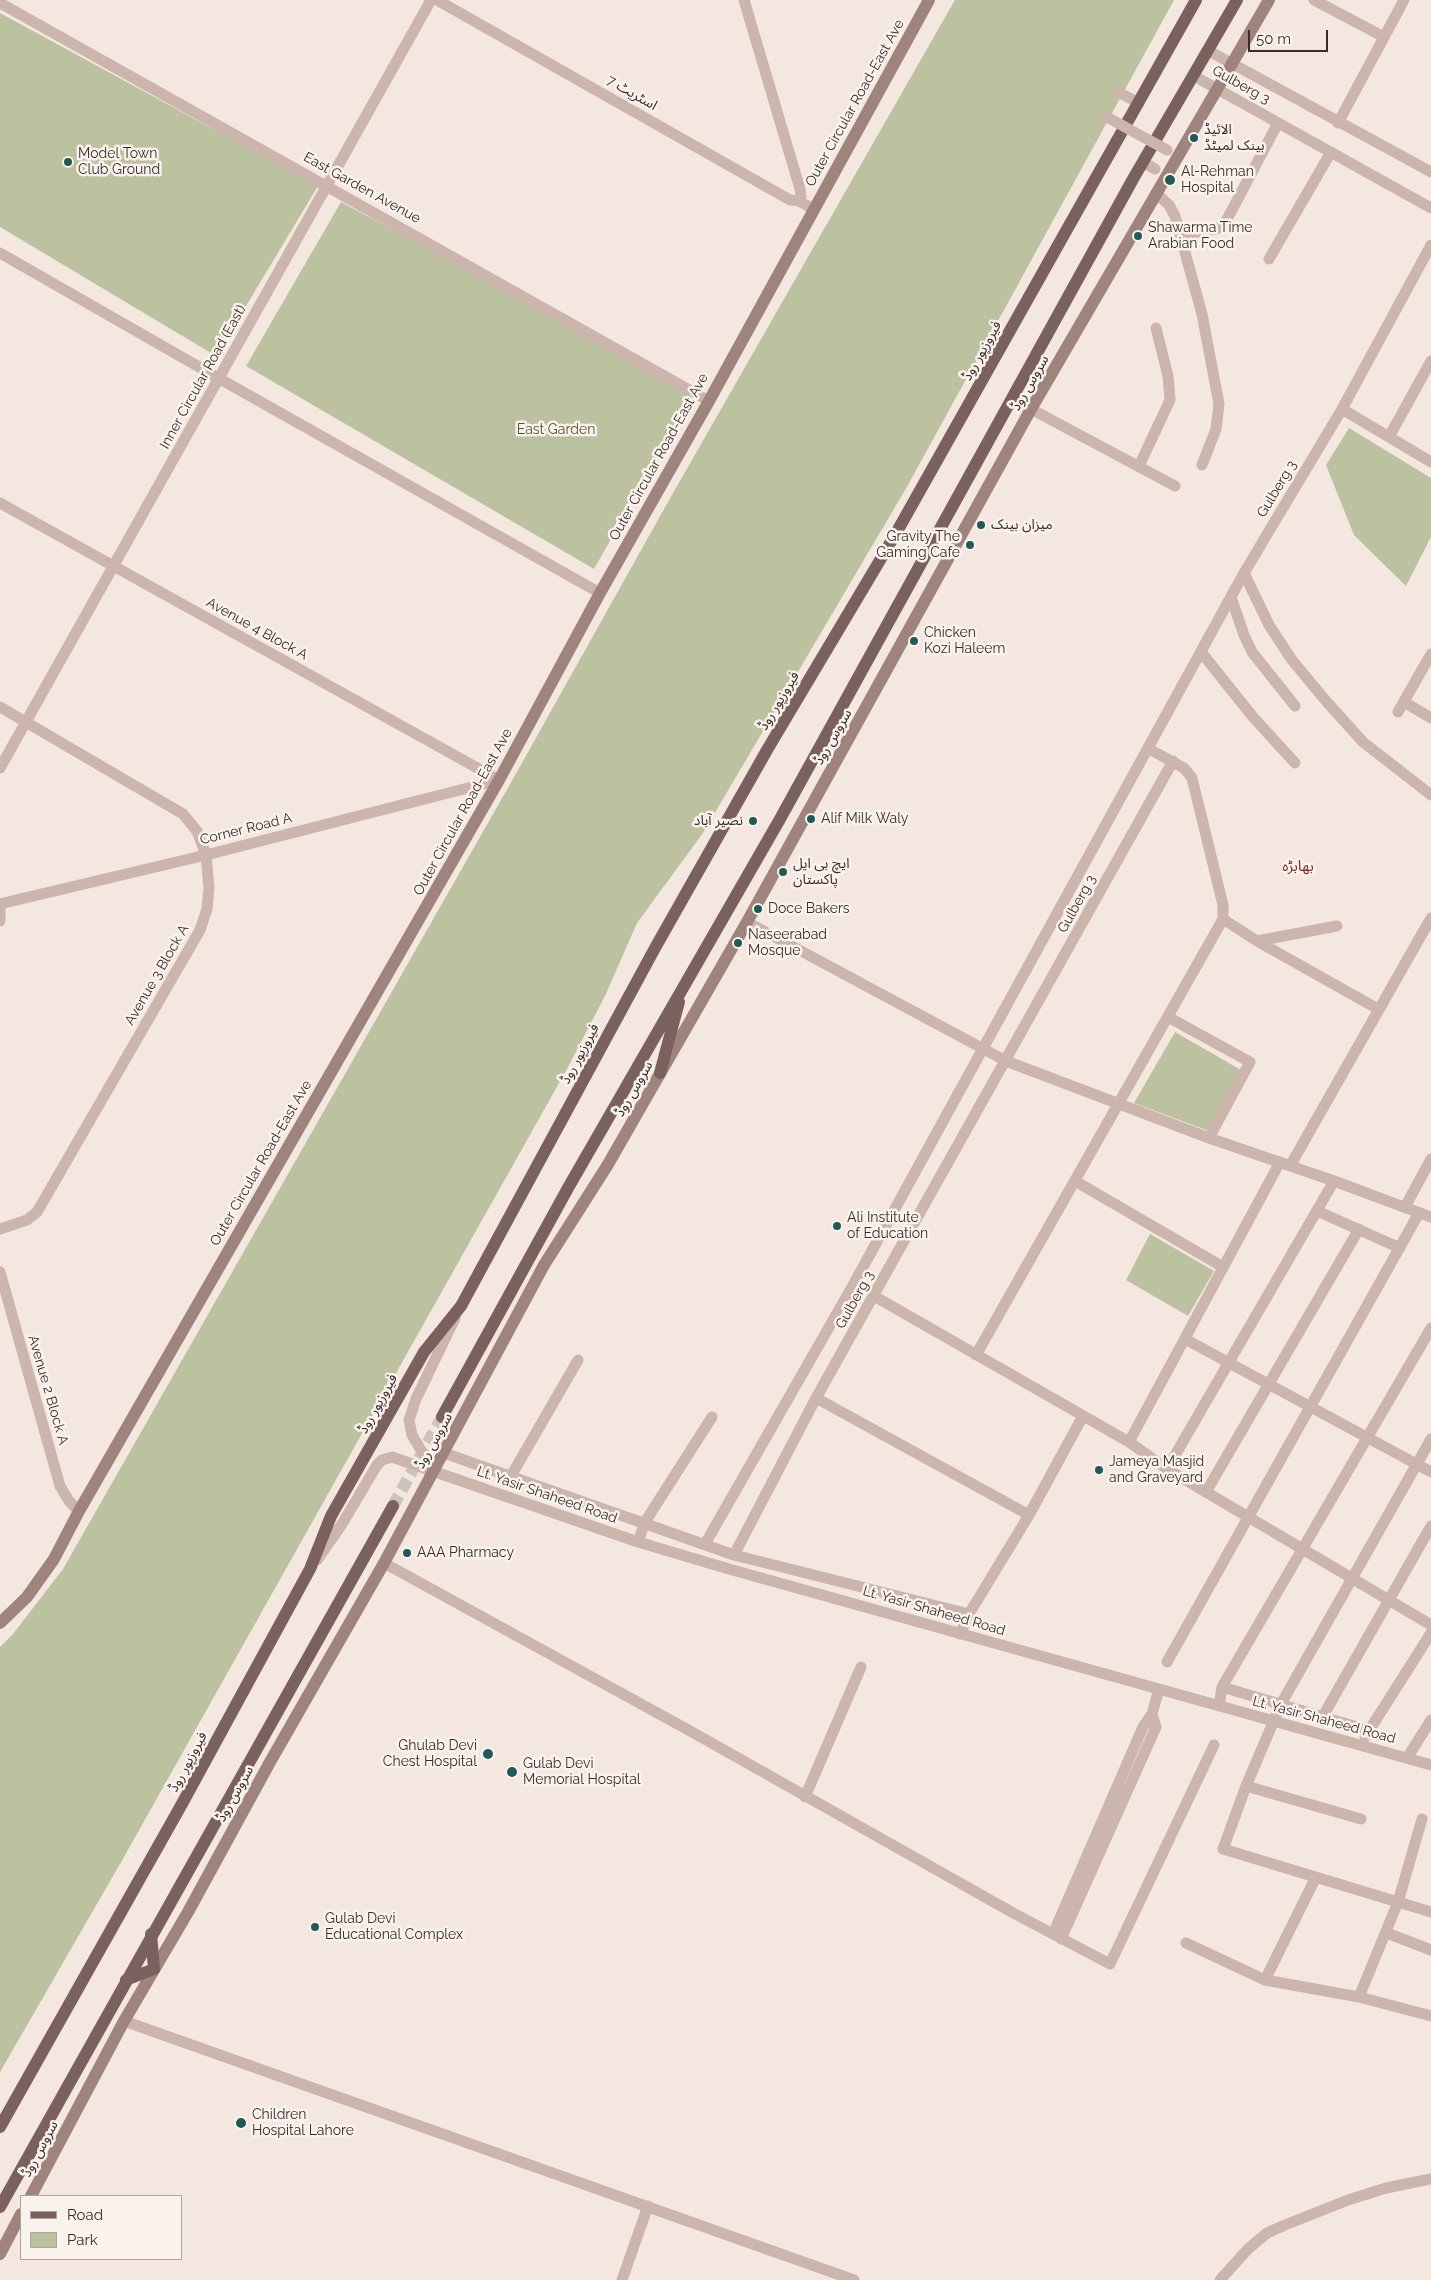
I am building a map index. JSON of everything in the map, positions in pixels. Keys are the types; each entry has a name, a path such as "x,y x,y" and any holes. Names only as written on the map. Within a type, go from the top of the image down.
{"main road":[{"name":"فیروزپور روڈ","path":"0,2127 183,1802 310,1569 331,1516 424,1352 461,1306 655,948 768,750 895,535 1196,0"},
{"path":"442,1417 568,1188 684,983 780,819 1143,162 1237,0"},
{"path":"660,1073 684,983"},
{"path":"0,2207 151,1934 393,1506"},
{"path":"126,1980 154,1970 151,1934"}],"street":[{"name":"Inner Circular Road (East)","path":"0,768 28,722 431,0"},
{"name":"اسٹریٹ 7","path":"437,0 790,200 799,201 813,209"},
{"path":"744,0 800,190 801,196 799,201"},
{"name":"Outer Circular Road-East Ave","path":"0,1623 26,1597 54,1559 79,1511 499,780 600,593 709,401 929,0"},
{"name":"سروس روڈ","path":"32,2195 124,2021 384,1563 544,1265 607,1166 747,922 1031,410 1268,0"},
{"path":"1314,0 1384,37"},
{"path":"1338,123 1404,0"},
{"name":"East Garden Avenue","path":"0,2 709,401"},
{"path":"1209,51 1431,172"},
{"name":"Gulberg 3","path":"1194,76 1431,208"},
{"path":"1118,92 1139,103"},
{"path":"1105,116 1167,150"},
{"path":"1180,235 1216,229 1224,225 1278,123"},
{"path":"1269,259 1330,152"},
{"path":"1143,162 1155,169"},
{"path":"1156,193 1169,206 1175,216 1202,314 1219,404 1216,429 1202,465"},
{"name":"Gulberg 3","path":"705,1544 857,1279 1244,573 1342,409 1431,245"},
{"path":"0,253 600,593"},
{"path":"1139,466 1170,400 1168,376 1156,328"},
{"path":"1389,437 1431,361"},
{"path":"1342,409 1431,462"},
{"path":"1031,410 1175,486"},
{"name":"Avenue 4 Block A","path":"0,503 499,780"},
{"path":"1244,573 1274,632 1292,660 1326,701 1363,742 1431,795"},
{"path":"1231,597 1252,652 1295,706"},
{"path":"1201,652 1253,717 1295,764"},
{"path":"1431,654 1401,707 1431,718"},
{"name":"Avenue 3 Block A","path":"0,707 183,814 197,831 206,855 209,888 207,909 200,930 36,1212 27,1220 0,1230"},
{"path":"976,1355 1223,919 1223,905 1192,778 1184,768 1149,749"},
{"name":"Gulberg 3","path":"734,1555 816,1398 1173,761"},
{"name":"Corner Road A","path":"0,904 206,855 499,780"},
{"path":"0,904 0,921"},
{"path":"1129,1442 1223,1267 1431,918"},
{"path":"1223,919 1257,941 1378,1009"},
{"path":"747,922 983,1051 1006,1061 1209,1138 1431,1217"},
{"path":"1257,941 1336,926"},
{"path":"1168,1017 1250,1062 1209,1138"},
{"path":"1405,1207 1431,1159"},
{"path":"1075,1181 1223,1267"},
{"path":"1167,1469 1334,1181"},
{"path":"1317,1211 1400,1248"},
{"path":"1167,1662 1419,1213"},
{"path":"1206,1492 1359,1229"},
{"name":"Avenue 2 Block A","path":"0,1272 60,1486 69,1501 79,1511"},
{"path":"874,1296 1129,1442 1167,1469 1431,1625"},
{"path":"434,1472 412,1435 409,1420 416,1399 461,1306"},
{"path":"1219,1706 1222,1687 1431,1328"},
{"path":"1185,1338 1431,1472"},
{"path":"511,1476 578,1360"},
{"path":"816,1398 1029,1514"},
{"path":"960,1634 969,1614 1029,1514 1083,1416"},
{"path":"638,1542 644,1522 712,1417"},
{"path":"1431,1439 1281,1704 1275,1722 1246,1786 1223,1849 1431,1912"},
{"path":"444,1453 734,1555 969,1614"},
{"name":"Lt. Yasir Shaheed Road","path":"310,1569 342,1524 373,1470 382,1460 392,1457 638,1542 1431,1765"},
{"path":"478,1487 491,1471"},
{"path":"523,1503 526,1482"},
{"path":"1323,1716 1431,1526"},
{"path":"384,1563 692,1732 1057,1937 1110,1964 1214,1745"},
{"path":"1361,1746 1368,1730 1431,1633"},
{"path":"805,1797 862,1667"},
{"path":"1222,1687 1368,1730"},
{"path":"1057,1937 1156,1727 1152,1714 1159,1689"},
{"path":"1407,1758 1431,1720"},
{"path":"1246,1786 1361,1819"},
{"path":"1359,1997 1387,1933 1398,1902 1422,1819"},
{"path":"1265,1980 1316,1877"},
{"path":"1387,1933 1431,1950"},
{"path":"1186,1943 1265,1980 1359,1997 1431,2016"},
{"path":"124,2021 854,2280"},
{"path":"1220,2280 1248,2249 1267,2234 1285,2225 1348,2200 1386,2188 1431,2179"},
{"path":"622,2280 648,2206"},
{"path":"0,2254 20,2216"}],"green space":[{"path":"955,0 1174,0 908,485 703,833 637,923 605,996 567,1069 120,1864 0,2072 0,1647 13,1634 63,1569"},
{"path":"0,13 318,186 216,356 0,227"},
{"name":"East Garden","path":"341,202 695,390 594,569 246,366"},
{"path":"1349,428 1431,478 1431,537 1406,586 1354,535 1326,465"},
{"path":"1175,1032 1241,1070 1209,1131 1134,1103"},
{"path":"1150,1234 1214,1271 1188,1316 1126,1280"}],"tunnel":[{"path":"393,1506 442,1417"}],"place":[{"name":"الائیڈ بینک لمیٹڈ","path":"1194,138"},
{"name":"Model Town Club Ground","path":"68,162"},
{"name":"Al-Rehman Hospital","path":"1170,180"},
{"name":"Shawarma Time Arabian Food","path":"1138,236"},
{"name":"میزان بینک","path":"981,525"},
{"name":"Gravity The Gaming Cafe","path":"970,545"},
{"name":"Chicken Kozi Haleem","path":"914,641"},
{"name":"Alif Milk Waly","path":"811,819"},
{"name":"نصیر آباد","path":"753,821"},
{"name":"ایچ بی ایل پاکستان","path":"783,872"},
{"name":"Doce Bakers","path":"758,909"},
{"name":"Naseerabad Mosque","path":"738,943"},
{"name":"Ali Institute of Education","path":"837,1226"},
{"name":"Jameya Masjid and Graveyard","path":"1099,1470"},
{"name":"AAA Pharmacy","path":"407,1553"},
{"name":"Ghulab Devi Chest Hospital","path":"488,1754"},
{"name":"Gulab Devi Memorial Hospital","path":"512,1772"},
{"name":"Gulab Devi Educational Complex","path":"315,1927"},
{"name":"Children Hospital Lahore","path":"241,2123"}],"district":[{"name":"بھابڑہ","path":"1298,866"}]}
